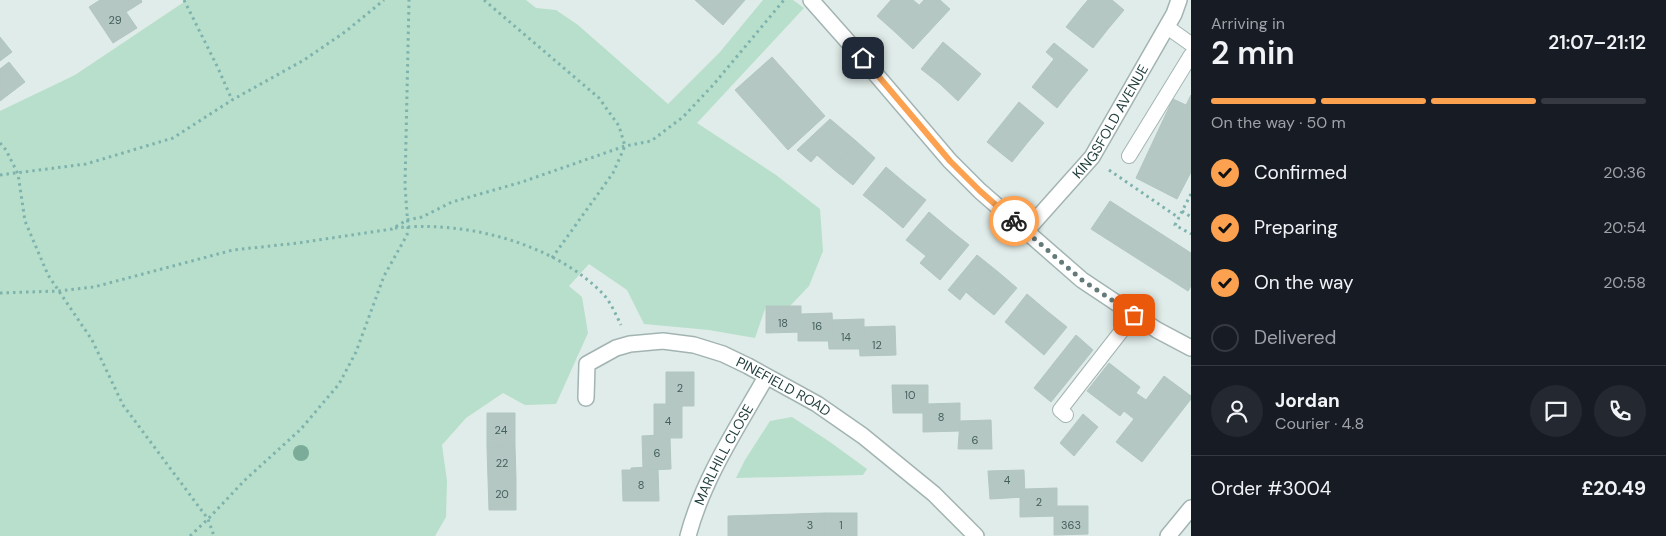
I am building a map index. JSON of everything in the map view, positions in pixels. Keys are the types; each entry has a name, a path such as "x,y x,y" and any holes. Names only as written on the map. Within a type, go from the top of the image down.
{"street":[{"path":"810,0 950,161 980,191 1082,280 1157,330 1191,348"},
{"name":"KINGSFOLD AVENUE","path":"1026,232 1092,157 1180,0"},
{"name":"PINEFIELD ROAD","path":"586,398 587,364 616,348 630,344 663,341 694,345 723,354 816,404 863,436 934,494 976,536"},
{"name":"MARLHILL CLOSE","path":"688,536 694,515 724,450 766,377"},
{"path":"1168,536 1189,517"}],"lane":[{"path":"1166,27 1191,44"},
{"path":"1129,156 1191,55"},
{"path":"1066,415 1060,410 1134,315"}],"path":[{"path":"184,0 232,100"},
{"path":"0,175 86,164 173,138 232,100 304,60 345,32 384,0"},
{"path":"190,536 245,480 301,429 339,384 356,352 384,276 407,235 405,186 408,0"},
{"path":"484,0 599,98 619,126 625,146 613,173 552,258"},
{"path":"392,229 407,220 422,217 452,202 522,182 625,146 651,141 683,117 714,84 784,0"},
{"path":"0,143 18,174 25,221 48,275 92,340 122,404 208,519 214,536"},
{"path":"1124,182 1179,218"},
{"path":"1191,194 1175,225 1191,234"},
{"path":"1182,211 1191,217"},
{"path":"0,293 59,291 94,287 233,250 298,243 408,227 460,229 519,242 569,266 605,296 630,344"}],"green space":[{"path":"187,0 526,0 536,8 556,10 578,25 668,104 720,52 763,0 793,0 804,8 697,123 776,175 820,209 823,251 809,286 790,306 766,306 755,338 709,330 644,324 627,290 589,264 569,286 582,297 588,333 556,404 525,405 503,393 466,418 442,445 447,481 446,517 435,536 0,536 0,111 75,75"},
{"path":"792,417 867,469 863,475 736,478 770,421"}],"building":[{"path":"100,0 141,0 142,2 126,12 137,28 113,43 89,7"},
{"path":"695,0 745,0 723,25"},
{"path":"891,0 913,0 919,5 895,32 877,16"},
{"path":"924,0 940,0 950,9 913,49 895,32"},
{"path":"1088,0 1112,0 1124,10 1108,29 1082,7"},
{"path":"1082,7 1108,29 1093,48 1066,27"},
{"path":"0,37 12,52 0,61"},
{"path":"943,42 962,58 940,84 921,69"},
{"path":"1054,43 1088,70 1072,89 1047,68 1054,59 1046,52"},
{"path":"772,57 825,116 788,150 735,90"},
{"path":"962,58 981,74 958,101 940,84"},
{"path":"9,62 25,82 0,101 0,69"},
{"path":"1047,68 1072,89 1057,108 1032,87"},
{"path":"1191,95 1191,172 1177,199 1136,178 1173,99 1186,105"},
{"path":"1019,102 1044,123 1028,142 1003,122"},
{"path":"830,119 856,141 833,169 817,155 811,162 797,150"},
{"path":"1003,122 1028,142 1012,162 987,142"},
{"path":"856,141 875,158 853,185 833,169"},
{"path":"886,167 906,184 883,211 863,195"},
{"path":"906,184 926,200 903,228 883,211"},
{"path":"1110,201 1191,253 1191,286 1188,291 1091,229"},
{"path":"929,212 949,229 926,256 906,240"},
{"path":"949,229 969,245 940,280 920,263"},
{"path":"977,255 997,271 974,299 966,292 960,300 948,290"},
{"path":"997,271 1017,288 994,315 974,299"},
{"path":"1027,294 1047,311 1024,338 1005,322"},
{"path":"766,306 801,306 801,332 766,333"},
{"path":"1047,311 1067,327 1044,355 1024,338"},
{"path":"832,313 833,333 828,333 828,341 798,341 798,332 801,332 801,314"},
{"path":"864,319 864,340 859,340 859,349 829,349 828,333 833,333 832,320"},
{"path":"895,326 896,355 860,356 859,340 864,340 864,327"},
{"path":"1076,335 1093,350 1051,402 1034,388"},
{"path":"1109,363 1140,387 1136,393 1146,400 1164,376 1191,396 1191,399 1142,462 1116,442 1134,419 1124,411 1120,416 1087,391"},
{"path":"666,372 694,372 694,406 672,406 672,404 666,404"},
{"path":"892,385 928,385 928,413 893,413"},
{"path":"960,403 960,431 923,432 923,413 928,413 928,404"},
{"path":"654,404 682,406 682,438 654,436"},
{"path":"487,413 515,413 515,446 487,447"},
{"path":"1083,414 1098,427 1074,456 1060,443"},
{"path":"991,420 992,449 958,449 960,421"},
{"path":"660,435 661,438 670,438 671,469 649,470 649,467 643,468 642,436"},
{"path":"515,446 516,479 488,479 487,447"},
{"path":"649,467 649,470 658,469 659,501 623,501 622,470"},
{"path":"1024,470 1025,497 990,499 988,471"},
{"path":"488,479 516,479 516,510 489,510"},
{"path":"1057,488 1057,516 1020,517 1020,497 1025,497 1025,489"},
{"path":"1057,506 1088,506 1088,534 1054,535 1054,516 1057,516"},
{"path":"825,513 825,536 794,536 794,514"},
{"path":"825,513 857,513 857,536 825,536"},
{"path":"794,514 794,536 762,536 762,515"},
{"path":"762,515 762,536 728,536 728,516"}],"way so far":[{"path":"1014,221 1082,280 1134,315"}],"route":[{"path":"863,58 950,161 1014,221"}]}
